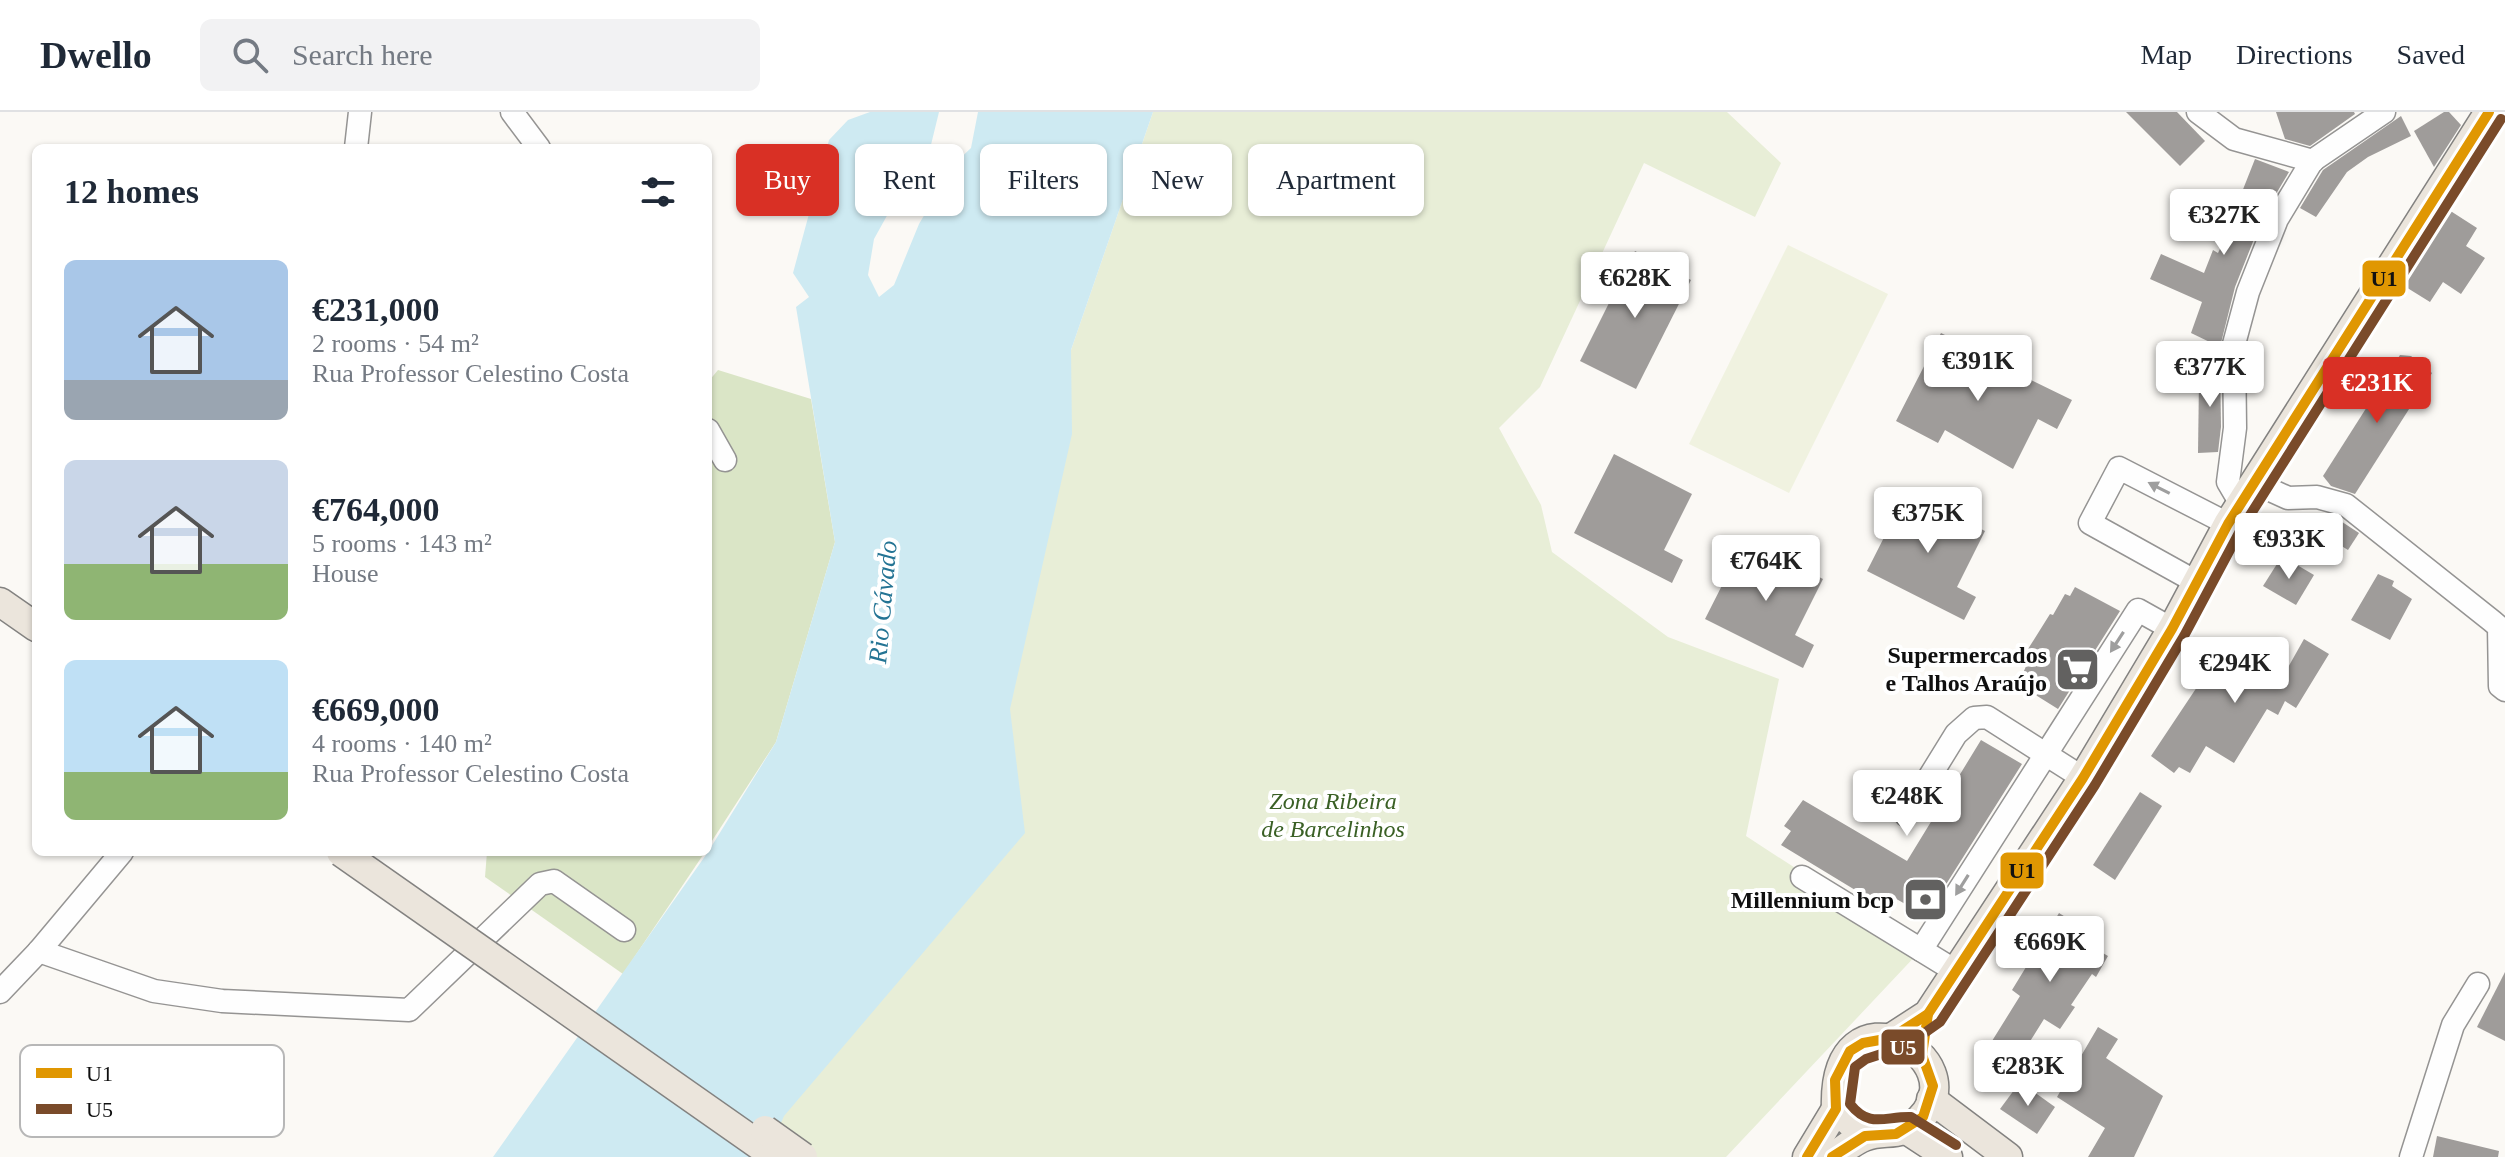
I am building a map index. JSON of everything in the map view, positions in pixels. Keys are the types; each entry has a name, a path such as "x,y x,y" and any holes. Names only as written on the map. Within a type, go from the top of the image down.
{"main road":[{"path":"1807,1157 1836,1109 1835,1080 1845,1058 1863,1043 1891,1038 1928,1014 1957,972 2083,778 2172,629 2241,504 2489,112"},
{"path":"0,602 32,624"},
{"path":"0,619 32,641"},
{"path":"347,856 776,1157"},
{"path":"375,856 803,1157"},
{"path":"1922,1055 1928,1014"},
{"path":"1832,1157 1865,1136 1896,1134 1907,1130 1923,1117 1931,1099 1930,1070 1922,1055 1891,1038"},
{"path":"1931,1099 2008,1157"},
{"path":"1836,1109 1865,1136"},
{"path":"1907,1130 1948,1157"}],"street":[{"path":"356,144 360,112"},
{"path":"512,112 536,144"},
{"path":"2198,112 2234,139 2313,161"},
{"path":"2241,504 2228,482 2235,428 2234,344 2248,292 2277,219 2313,161 2384,112"},
{"path":"712,437 725,460"},
{"path":"2198,583 2090,523 2119,468 2241,504 2317,497 2346,505 2499,627 2500,686 2505,690"},
{"path":"1921,950 2138,610 2172,629"},
{"path":"1906,815 1956,734 1974,718 1987,717 2083,778"},
{"path":"0,992 39,951 119,856"},
{"path":"1802,877 1957,972"},
{"path":"39,951 154,991 222,1001 409,1010 540,884 554,881 624,930"},
{"path":"2411,1157 2453,1025 2478,984"}],"green space":[{"name":"Zona Ribeira de Barcelinhos","path":"1153,112 1727,112 1781,163 1755,217 1644,163 1540,387 1499,428 1541,505 1552,552 1668,637 1779,679 1746,836 1921,950 1726,1157 742,1157 1071,350 1123,199 1123,216 1232,216 1232,144 1142,144"},
{"path":"1788,245 1888,294 1789,493 1689,444"},
{"path":"718,370 811,399 835,542 776,742 712,841 712,377"},
{"path":"487,856 702,856 623,974 485,877"}],"water":[{"name":"Rio Cávado","path":"870,112 939,112 931,144 855,144 855,216 887,216 874,239 868,275 879,297 894,285 924,216 964,216 964,155 971,148 978,112 1153,112 1142,144 1123,144 1123,199 1071,350 1072,434 1010,709 1025,833 784,1116 766,1157 493,1157 705,856 712,856 712,846 776,742 835,542 796,307 809,297 793,273 808,216 839,216 839,144 828,144 848,120"}],"building":[{"path":"2126,112 2177,112 2205,141 2180,166"},
{"path":"2276,112 2355,114 2310,146 2285,139"},
{"path":"2449,112 2461,125 2434,167 2414,131"},
{"path":"2401,116 2411,136 2368,157 2347,172 2316,217 2300,208 2323,170"},
{"path":"2255,159 2289,172 2264,214 2235,287 2220,347 2191,333 2202,302 2150,279 2161,254 2204,273 2213,250 2218,253 2245,198 2240,197"},
{"path":"2449,210 2477,228 2466,246 2485,258 2461,294 2443,282 2430,302 2401,284"},
{"path":"1635,251 1691,280 1636,389 1580,361"},
{"path":"1941,333 1987,356 1983,365 2023,385 2027,378 2072,400 2057,429 2038,419 2013,469 1945,430 1938,443 1896,421"},
{"path":"2400,355 2411,356 2432,373 2355,494 2331,486 2323,476"},
{"path":"2209,360 2220,361 2221,427 2218,452 2198,453 2199,380"},
{"path":"1614,454 1692,494 1664,550 1683,560 1672,583 1574,533"},
{"path":"1907,492 1985,531 1957,587 1976,597 1964,620 1867,571"},
{"path":"2333,516 2359,533 2348,550 2322,534"},
{"path":"1745,540 1823,579 1795,635 1814,645 1803,668 1705,619"},
{"path":"2282,556 2314,575 2296,605 2263,586"},
{"path":"2378,574 2394,581 2392,586 2412,599 2390,640 2351,620"},
{"path":"2075,587 2120,611 2058,709 2018,684 2033,651 2028,649 2065,594 2070,596"},
{"path":"2304,639 2329,654 2296,708 2285,701 2278,715 2267,709 2234,763 2206,746 2190,773 2179,767 2174,773 2151,756 2223,648 2251,667 2259,654 2286,671"},
{"path":"1981,740 2022,764 1926,916 1886,893 1883,898 1874,893 1870,899 1781,845 1791,831 1784,826 1803,800 1907,861"},
{"path":"2140,792 2162,806 2115,880 2093,865"},
{"path":"2059,913 2088,931 2082,941 2108,956 2096,977 2092,974 2071,1005 2075,1007 2060,1029 2044,1019 2019,1059 1992,1041 2020,996 2012,990"},
{"path":"2505,972 2505,1041 2477,1027"},
{"path":"2098,1027 2118,1039 2106,1058 2163,1096 2134,1157 2088,1157 2105,1128 2057,1097"},
{"path":"2020,1082 2055,1107 2037,1134 2000,1109"},
{"path":"2437,1136 2499,1151 2498,1157 2433,1157"}],"transit line":[{"name":"U1","path":"1807,1157 1836,1109 1835,1080 1850,1051 1863,1043 1891,1038 1928,1014 2083,778 2172,629 2228,524 2489,112"},
{"name":"U5","path":"1956,1145 1911,1117 1878,1120 1857,1112 1850,1104 1855,1067 1866,1059 1906,1046 1940,1022 2095,785 2184,636 2240,531 2501,119"},
{"name":"U1","path":"1832,1157 1865,1136 1896,1134 1923,1117 1933,1086 1922,1055 1928,1014"}],"place":[{"name":"Supermercados e Talhos Araújo","path":"2078,669"},
{"name":"Millennium bcp","path":"1925,900"}]}
